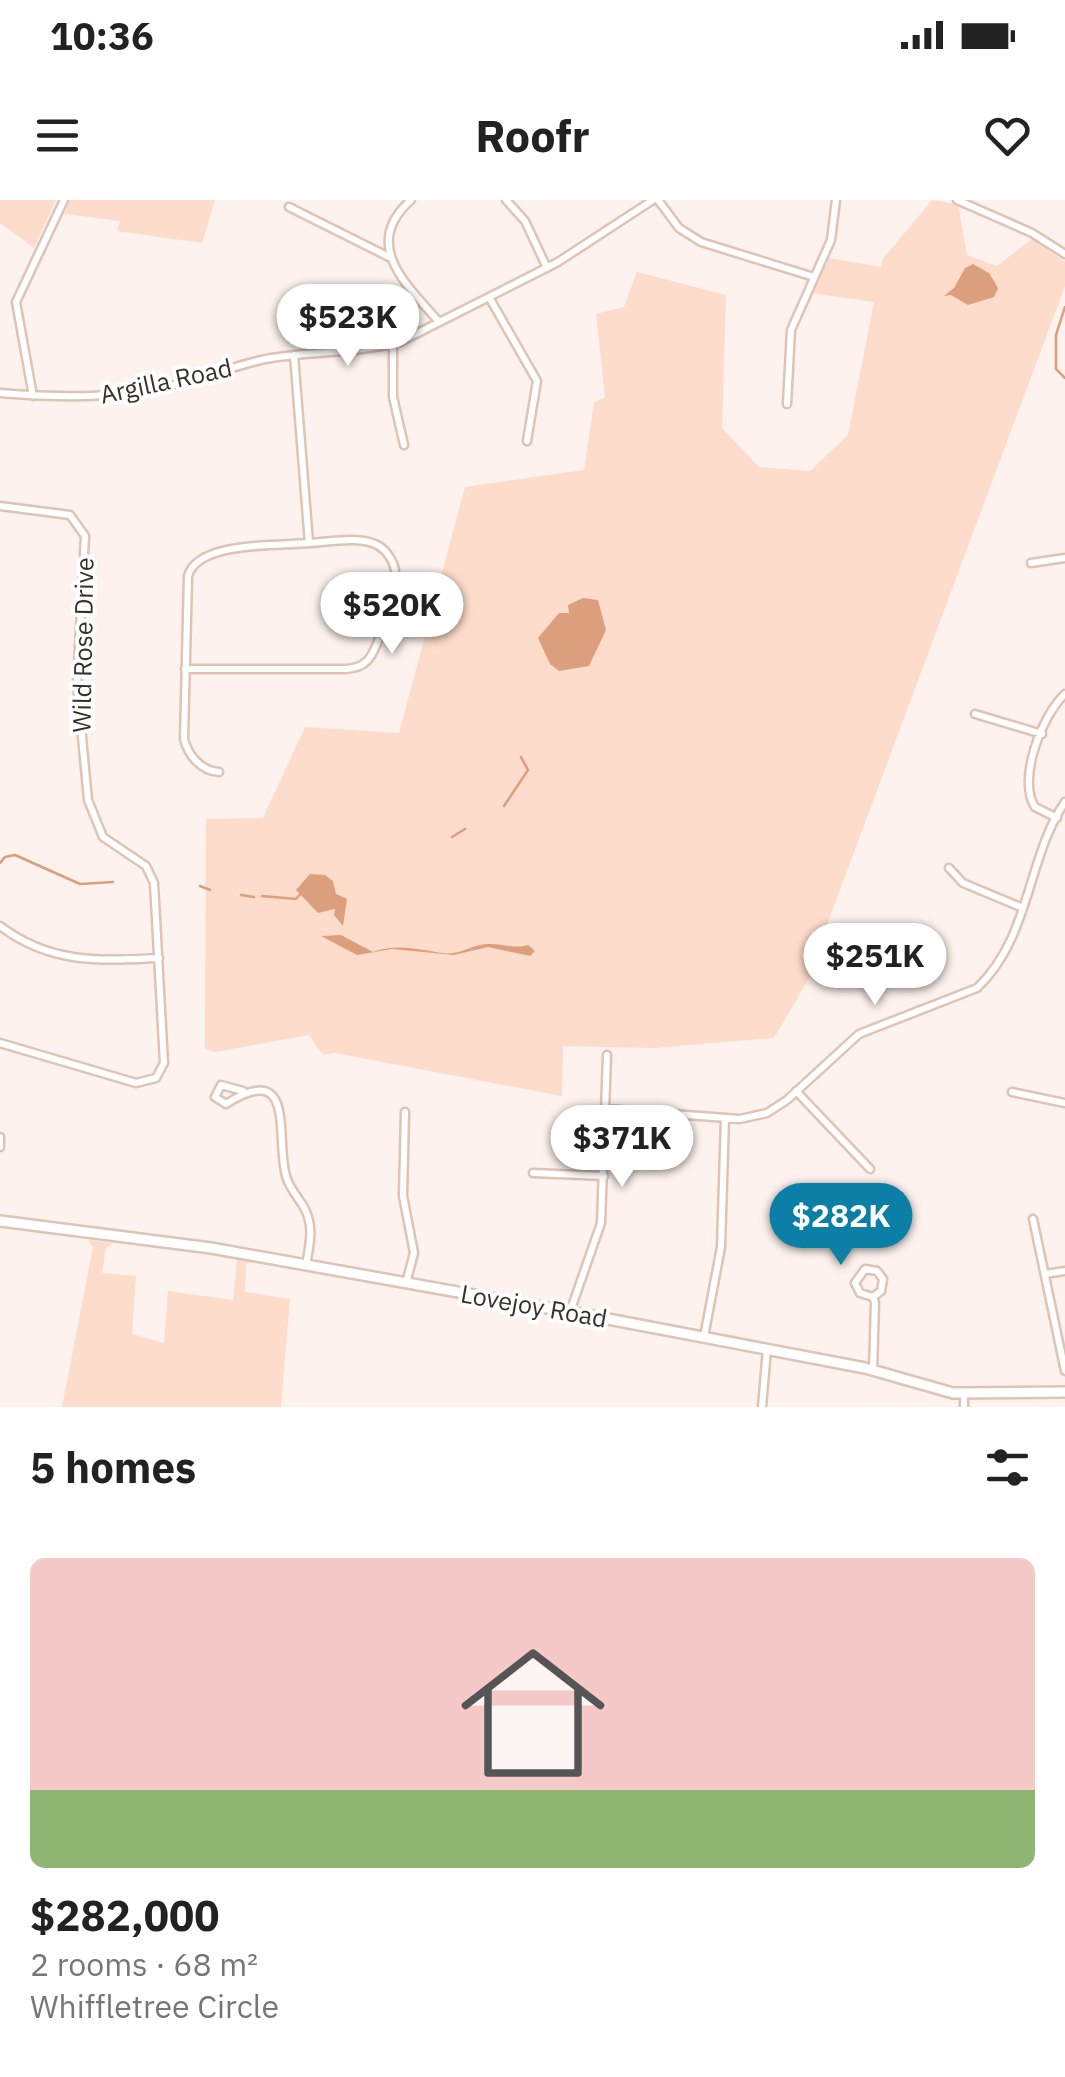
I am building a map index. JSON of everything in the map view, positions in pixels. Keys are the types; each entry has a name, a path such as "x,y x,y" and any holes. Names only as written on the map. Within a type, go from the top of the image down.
{"main road":[{"name":"Lovejoy Road","path":"0,1222 306,1265 570,1312 767,1348 872,1370 916,1386 964,1394 1065,1392"}],"street":[{"path":"33,396 16,302 64,200"},
{"path":"411,200 392,224 390,258 396,271 439,322"},
{"path":"506,200 525,220 547,268"},
{"path":"656,200 679,228 701,242 814,277"},
{"name":"Argilla Road","path":"0,393 72,400 182,384 259,360 393,344 547,268 656,200"},
{"path":"787,404 791,330 831,240 836,200"},
{"path":"957,200 1032,233 1065,254"},
{"path":"289,207 390,258"},
{"path":"490,297 538,381 526,441"},
{"path":"393,344 393,397 404,444"},
{"path":"294,356 309,543"},
{"name":"Wild Rose Drive","path":"0,506 60,511 76,520 85,536 77,684 88,800 104,837 149,870 156,898 165,1056 162,1070 150,1082 122,1080 0,1044"},
{"path":"185,669 346,669 366,662 377,646 390,599 395,573 392,561 384,549 369,542 309,543 209,553 192,565 187,582 185,669 186,748 206,770 219,772"},
{"path":"1031,563 1065,558"},
{"path":"1057,818 1034,807 1026,787 1028,768 1042,734 1054,706 1065,694"},
{"path":"975,714 1042,734"},
{"path":"606,1109 725,1118 767,1112 859,1034 978,988 1000,962 1065,802"},
{"path":"949,868 963,883 1023,908"},
{"path":"0,926 30,946 72,960 159,958"},
{"path":"570,1312 600,1234 608,1055"},
{"path":"243,1091 265,1092 280,1106 286,1174 311,1224 306,1265"},
{"path":"796,1091 870,1169"},
{"path":"1012,1092 1065,1103"},
{"path":"405,1112 403,1196 414,1253 406,1283"},
{"path":"704,1337 721,1247 725,1118"},
{"path":"0,1137 0,1147"},
{"path":"532,1173 604,1176"},
{"path":"1033,1219 1065,1371"},
{"path":"872,1370 874,1296 883,1288 883,1278 874,1269 865,1269 856,1277 856,1286 862,1295 874,1296"},
{"path":"1045,1274 1065,1272"},
{"path":"762,1407 767,1348"},
{"path":"964,1394 964,1407"}],"shaded area":[{"path":"0,200 56,200 34,248 0,223"},
{"path":"69,200 215,200 202,243 117,231 120,221 65,214"},
{"path":"932,200 958,204 967,255 997,266 1032,239 1065,262 1065,286 825,930 833,938 774,1038 655,1048 563,1046 562,1096 335,1053 323,1055 309,1035 215,1052 205,1049 206,819 263,818 305,727 399,733 465,487 584,470 594,403 605,397 596,314 624,307 637,272 726,295 722,428 759,467 810,471 848,435 874,302 811,293 830,258 881,267 883,259"},
{"path":"973,264 989,273 998,288 994,297 968,305 951,295 944,296 954,288 965,268"},
{"path":"583,598 598,600 606,630 589,666 559,671 550,664 538,638 559,613 569,613 568,605"},
{"path":"310,874 325,875 333,881 336,894 347,899 343,926 334,915 335,909 318,913 296,890"},
{"path":"341,935 373,952 382,949 400,948 449,953 490,944 528,945 535,951 530,956 488,947 454,955 392,949 357,955 321,936"},
{"path":"88,1240 113,1243 106,1248 102,1273 136,1276 132,1334 164,1343 168,1291 233,1300 237,1260 250,1262 246,1265 245,1292 290,1299 281,1407 62,1407 93,1247"}],"waterway":[{"path":"1065,307 1056,335 1056,369 1065,378"},
{"path":"504,806 528,770 521,757"},
{"path":"452,837 465,829"},
{"path":"0,863 15,855 80,884 113,882"},
{"path":"200,886 210,890"},
{"path":"262,896 296,899 302,892"},
{"path":"241,895 254,897"}]}
